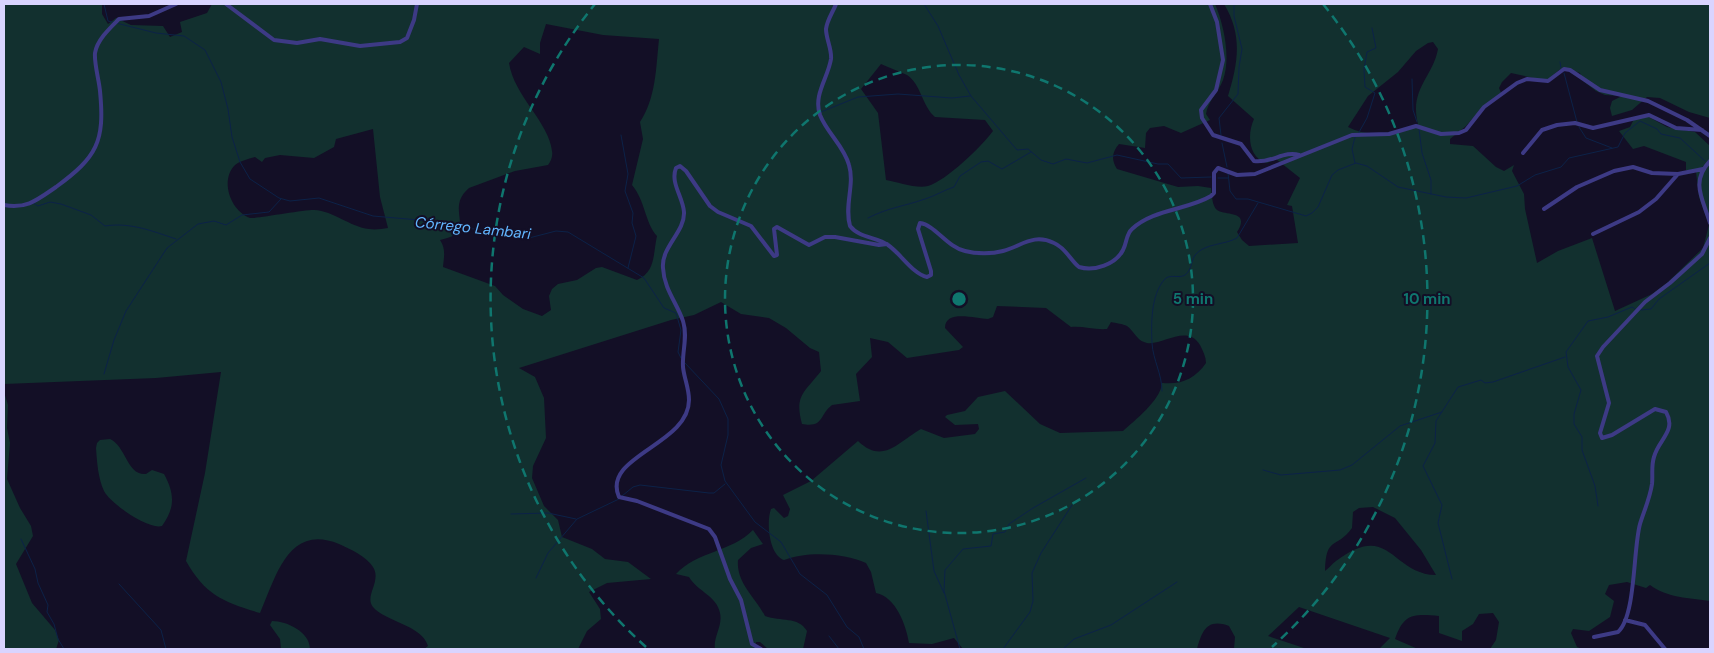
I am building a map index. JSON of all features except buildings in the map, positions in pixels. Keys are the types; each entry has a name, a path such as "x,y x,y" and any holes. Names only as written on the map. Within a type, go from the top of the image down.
{"street":[{"path":"4,205 14,207 29,204 79,170 90,159 96,149 102,113 95,51 102,37 119,19 148,16 176,4"},
{"path":"226,4 274,40 296,43 320,39 360,46 400,42 407,38 414,20 417,4"},
{"path":"836,4 826,28 830,62 818,97 823,121 849,164 851,184 847,207 851,228 887,244 918,273 927,277 931,275 931,270 918,229 920,223 931,228 950,244 965,251 1001,252 1020,243 1043,240 1061,247 1079,267 1098,267 1113,262 1120,255 1128,234 1142,222 1211,196 1214,193 1214,173 1218,168 1240,175 1255,174 1352,135 1389,134 1411,126 1421,126 1448,135 1459,134 1466,130 1484,107 1517,84 1527,79 1548,81 1564,69 1570,70 1600,90 1648,101 1710,136"},
{"path":"1210,4 1217,22 1223,60 1216,90 1201,110 1203,121 1213,135 1241,144 1254,161 1268,160 1292,153 1299,155"},
{"path":"1523,154 1542,130 1558,125 1575,123 1593,128 1648,115 1676,128 1702,130"},
{"path":"1544,209 1577,187 1614,170 1633,167 1652,173 1678,174 1702,169 1710,161"},
{"path":"761,649 752,644 741,600 730,579 715,537 709,530 636,501 622,499 617,493 616,481 628,464 652,449 681,424 688,415 689,388 683,368 686,334 683,321 671,299 663,268 667,250 683,220 682,202 674,173 676,168 680,166 686,171 710,206 718,212 751,226 774,256 777,255 774,229 777,227 808,245 825,237 835,236 879,245 887,244"},
{"path":"1702,169 1700,195 1710,222"},
{"path":"1593,234 1639,212 1656,199 1678,174"},
{"path":"1594,637 1618,632 1626,620 1636,565 1640,526 1652,482 1654,456 1667,435 1670,423 1666,412 1655,409 1612,435 1604,438 1601,436 1609,403 1598,356 1602,347 1645,302 1670,283 1702,254 1710,238"},
{"path":"1626,620 1645,625 1665,649"}],"green space":[{"path":"4,4 102,4 102,14 108,24 116,18 131,25 163,26 170,37 182,32 180,22 207,13 212,4 1215,4 1224,31 1226,62 1223,80 1207,109 1206,114 1210,120 1181,133 1164,126 1150,128 1146,133 1145,148 1119,144 1113,159 1117,169 1178,187 1198,186 1211,188 1215,208 1221,212 1239,217 1241,220 1237,232 1249,246 1298,243 1292,206 1287,205 1300,178 1276,159 1267,163 1256,156 1250,138 1254,119 1228,96 1237,49 1234,27 1224,4 1710,4 1710,118 1689,112 1660,98 1647,97 1632,110 1612,116 1610,108 1612,101 1622,96 1605,95 1596,91 1583,81 1580,73 1561,69 1547,81 1511,73 1499,88 1502,95 1482,108 1466,126 1450,139 1450,144 1473,146 1496,167 1504,171 1514,165 1512,171 1524,194 1525,209 1537,263 1558,251 1592,238 1615,311 1652,294 1668,282 1703,248 1709,225 1699,197 1696,172 1686,170 1686,162 1644,146 1633,149 1619,131 1630,127 1634,119 1647,116 1667,127 1695,132 1710,146 1710,601 1671,595 1650,585 1646,588 1627,582 1609,585 1605,594 1614,601 1610,617 1589,631 1573,629 1571,633 1577,647 1582,649 1490,649 1496,640 1499,622 1493,613 1479,614 1473,624 1462,631 1462,641 1439,633 1439,616 1423,615 1411,617 1402,624 1395,639 1418,649 1379,649 1390,638 1299,607 1268,636 1307,649 1234,649 1235,637 1229,626 1222,624 1211,625 1207,628 1201,637 1197,649 963,649 954,638 932,644 909,643 903,620 889,600 876,593 871,572 866,563 847,557 825,554 803,555 784,560 779,557 770,538 769,522 771,509 774,508 784,518 788,516 790,509 783,495 811,481 858,441 867,448 883,451 898,445 921,429 944,438 975,434 979,429 978,424 955,425 945,417 965,411 978,397 1005,391 1040,424 1060,433 1123,431 1152,403 1162,383 1175,383 1187,380 1202,369 1206,363 1200,345 1194,339 1187,336 1150,343 1144,342 1127,326 1117,323 1111,322 1107,329 1071,327 1046,308 997,306 993,317 988,319 962,316 950,319 946,322 945,328 963,347 959,350 907,358 888,342 870,338 872,357 856,374 860,401 832,405 818,422 809,425 802,424 799,406 806,389 821,371 819,352 810,348 786,328 769,318 741,314 721,302 694,315 671,320 519,368 535,377 544,398 546,438 533,466 532,478 544,506 558,520 562,537 592,549 605,559 628,562 651,579 607,583 589,592 600,609 601,619 587,631 578,649 424,649 428,646 418,633 378,612 373,607 370,598 376,578 370,563 348,548 322,539 307,541 296,547 286,557 260,613 226,601 209,590 201,582 186,561 205,473 221,372 156,378 4,384","holes":["546,24 603,35 659,39 652,93 640,122 643,139 632,185 640,197 650,225 657,236 651,267 643,277 637,280 602,267 596,268 577,280 558,284 552,289 549,296 551,310 542,316 523,309 503,295 495,286 443,267 444,250 440,240 458,232 460,226 459,204 462,196 469,188 515,171 548,165 550,162 552,153 545,130 517,87 509,63 524,47 540,54 540,43","1433,42 1438,49 1432,68 1419,92 1416,112 1418,124 1401,130 1383,133 1366,133 1348,127 1368,96 1398,72 1416,51","881,64 912,79 927,107 935,117 985,120 993,131 963,162 936,183 918,187 886,180 878,113 861,89","373,129 380,197 388,228 362,228 328,213 314,210 250,218 243,214 233,203 228,188 228,180 234,166 238,163 255,157 262,162 265,158 280,155 314,158 334,147 336,139","1373,507 1395,518 1421,550 1436,575 1409,567 1380,547 1368,546 1354,550 1336,561 1325,571 1327,552 1333,544 1352,528 1353,512 1359,508"]},
{"path":"4,392 8,405 7,428 10,443 7,479 20,508 31,526 33,536 16,564 32,603 55,630 59,640 56,649 4,649"},
{"path":"110,439 120,448 130,466 135,470 146,474 152,470 164,474 172,494 172,501 169,513 162,526 148,524 139,520 121,508 104,491 99,475 96,448 100,440"},
{"path":"753,530 763,544 751,548 738,560 740,576 765,616 794,621 803,626 807,631 803,649 768,649 760,642 756,642 755,649 715,649 715,640 721,618 718,607 689,577 676,574 684,566 735,543"},
{"path":"272,621 291,625 297,629 306,637 310,649 281,649 280,639 270,625"}],"waterway":[{"name":"Córrego Lambari","path":"104,4 108,21 156,33 184,36 205,50 221,82 228,109 232,137 240,162 250,179 279,198 290,201 319,198 373,216 419,220 529,238 556,231 568,232 644,278 664,308 676,313 681,330 678,352 681,358"},
{"path":"924,4 938,26 959,75 971,96 1017,150 1028,149 1041,160 1053,164 1066,159 1087,163 1117,155 1158,164 1168,164 1181,178 1211,177"},
{"path":"1221,135 1219,118 1238,94 1242,49 1234,16 1234,4"},
{"path":"1358,134 1367,118 1375,93 1365,87 1364,69 1367,52 1376,48 1372,28"},
{"path":"1560,62 1561,68"},
{"path":"1564,73 1577,122"},
{"path":"1412,79 1413,110 1417,122"},
{"path":"821,112 858,97 898,94 952,98 970,96"},
{"path":"1228,173 1230,191 1236,199 1248,199 1306,216 1318,207 1332,175 1338,170 1356,163 1367,166 1398,187 1446,197 1466,198 1517,186 1535,175 1561,167 1569,158 1618,147 1625,133 1640,121 1657,129 1661,134 1680,138 1705,161"},
{"path":"1579,127 1586,138 1612,148"},
{"path":"1419,129 1422,153 1431,180 1431,194"},
{"path":"621,135 628,174 625,191 633,213 632,223 636,236 628,268"},
{"path":"1355,137 1352,149 1355,163"},
{"path":"1222,143 1227,167"},
{"path":"868,218 889,209 929,198 954,187 960,176 981,162 988,161 1002,169 1031,152"},
{"path":"1218,178 1228,178"},
{"path":"104,374 114,340 126,311 167,248 198,224 214,221 226,225 242,215 269,212 281,199"},
{"path":"33,203 38,206 50,202 61,204 91,215 105,226 132,226 176,239"},
{"path":"1162,391 1152,335 1154,302 1160,286 1166,278 1185,275 1199,251 1237,238 1258,203"},
{"path":"1641,310 1651,309 1659,299 1710,263"},
{"path":"1598,506 1595,486 1582,450 1582,437 1574,424 1574,414 1581,390 1568,367 1566,352 1588,321 1608,317 1632,307 1635,309"},
{"path":"1452,579 1438,523 1442,505 1423,466 1435,443 1436,421 1458,387 1481,380 1485,383 1493,382 1565,357"},
{"name":"Córrego Lambari","path":"685,363 719,399 728,419 728,435 721,465 725,481 755,522 781,542 800,574 827,595 847,627 859,637 864,649"},
{"path":"1263,470 1281,475 1340,470 1352,465 1400,426 1442,412"},
{"path":"960,649 944,591 945,570 963,549 991,546 993,534 1005,532 1009,524 1086,478"},
{"path":"622,496 633,487 640,485 714,493 725,484"},
{"path":"536,578 548,553 577,519 619,499"},
{"path":"1003,649 1030,612 1033,601 1032,573 1041,553 1072,505"},
{"path":"926,511 934,571 944,593"},
{"path":"511,514 548,513 576,519"},
{"path":"21,539 35,569 38,583 48,605 47,612 64,649"},
{"path":"1063,649 1074,639 1111,625 1177,582"},
{"path":"119,584 161,630 166,649"},
{"path":"829,636 839,649"}]}
